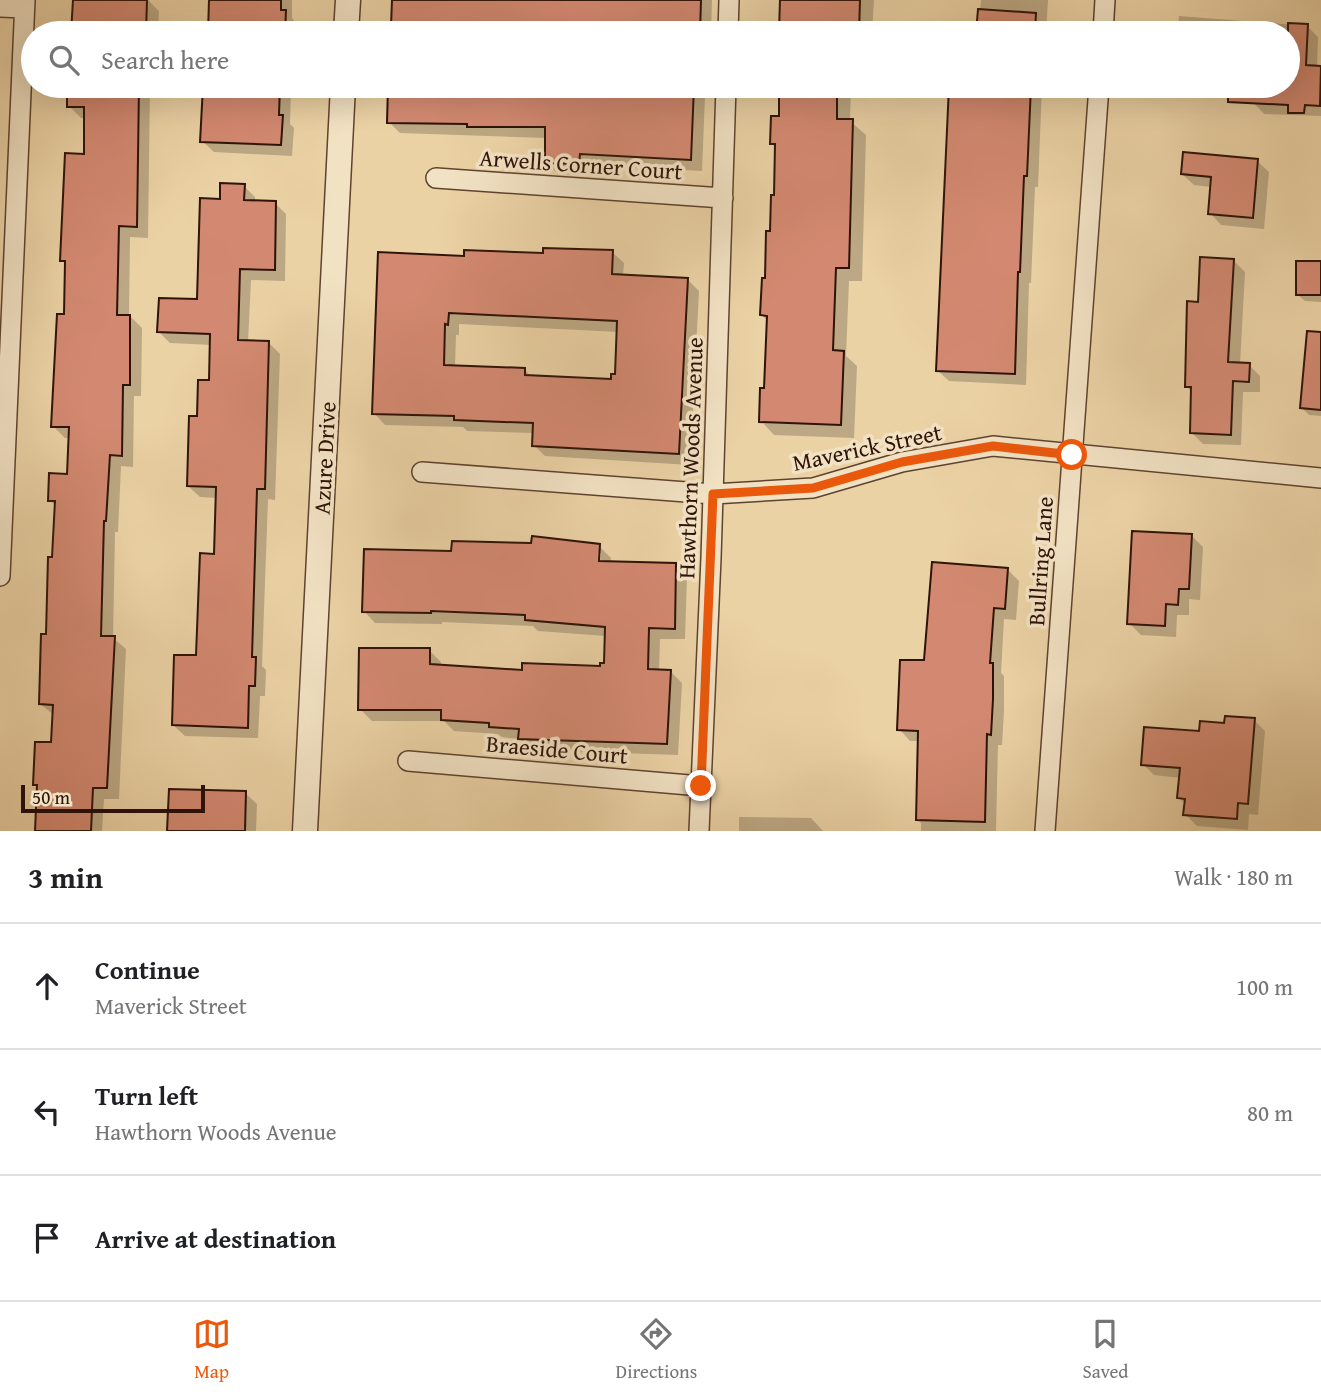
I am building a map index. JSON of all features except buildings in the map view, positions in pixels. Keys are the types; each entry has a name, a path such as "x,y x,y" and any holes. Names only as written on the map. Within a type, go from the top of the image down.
{"street":[{"path":"347,21 348,0"},
{"path":"728,21 729,0"},
{"path":"1104,21 1105,0"},
{"path":"0,7 24,4"},
{"path":"0,576 5,355 21,59"},
{"name":"Azure Drive","path":"305,831 342,98"},
{"name":"Hawthorn Woods Avenue","path":"699,831 726,98"},
{"name":"Bullring Lane","path":"1045,831 1098,98"},
{"name":"Arwells Corner Court","path":"436,178 723,198"},
{"name":"Maverick Street","path":"422,472 713,494 813,488 902,462 993,446 1321,478"},
{"name":"Braeside Court","path":"408,761 701,786"}],"route":[{"path":"701,786 713,494 813,488 902,462 993,446 1072,455"}]}
